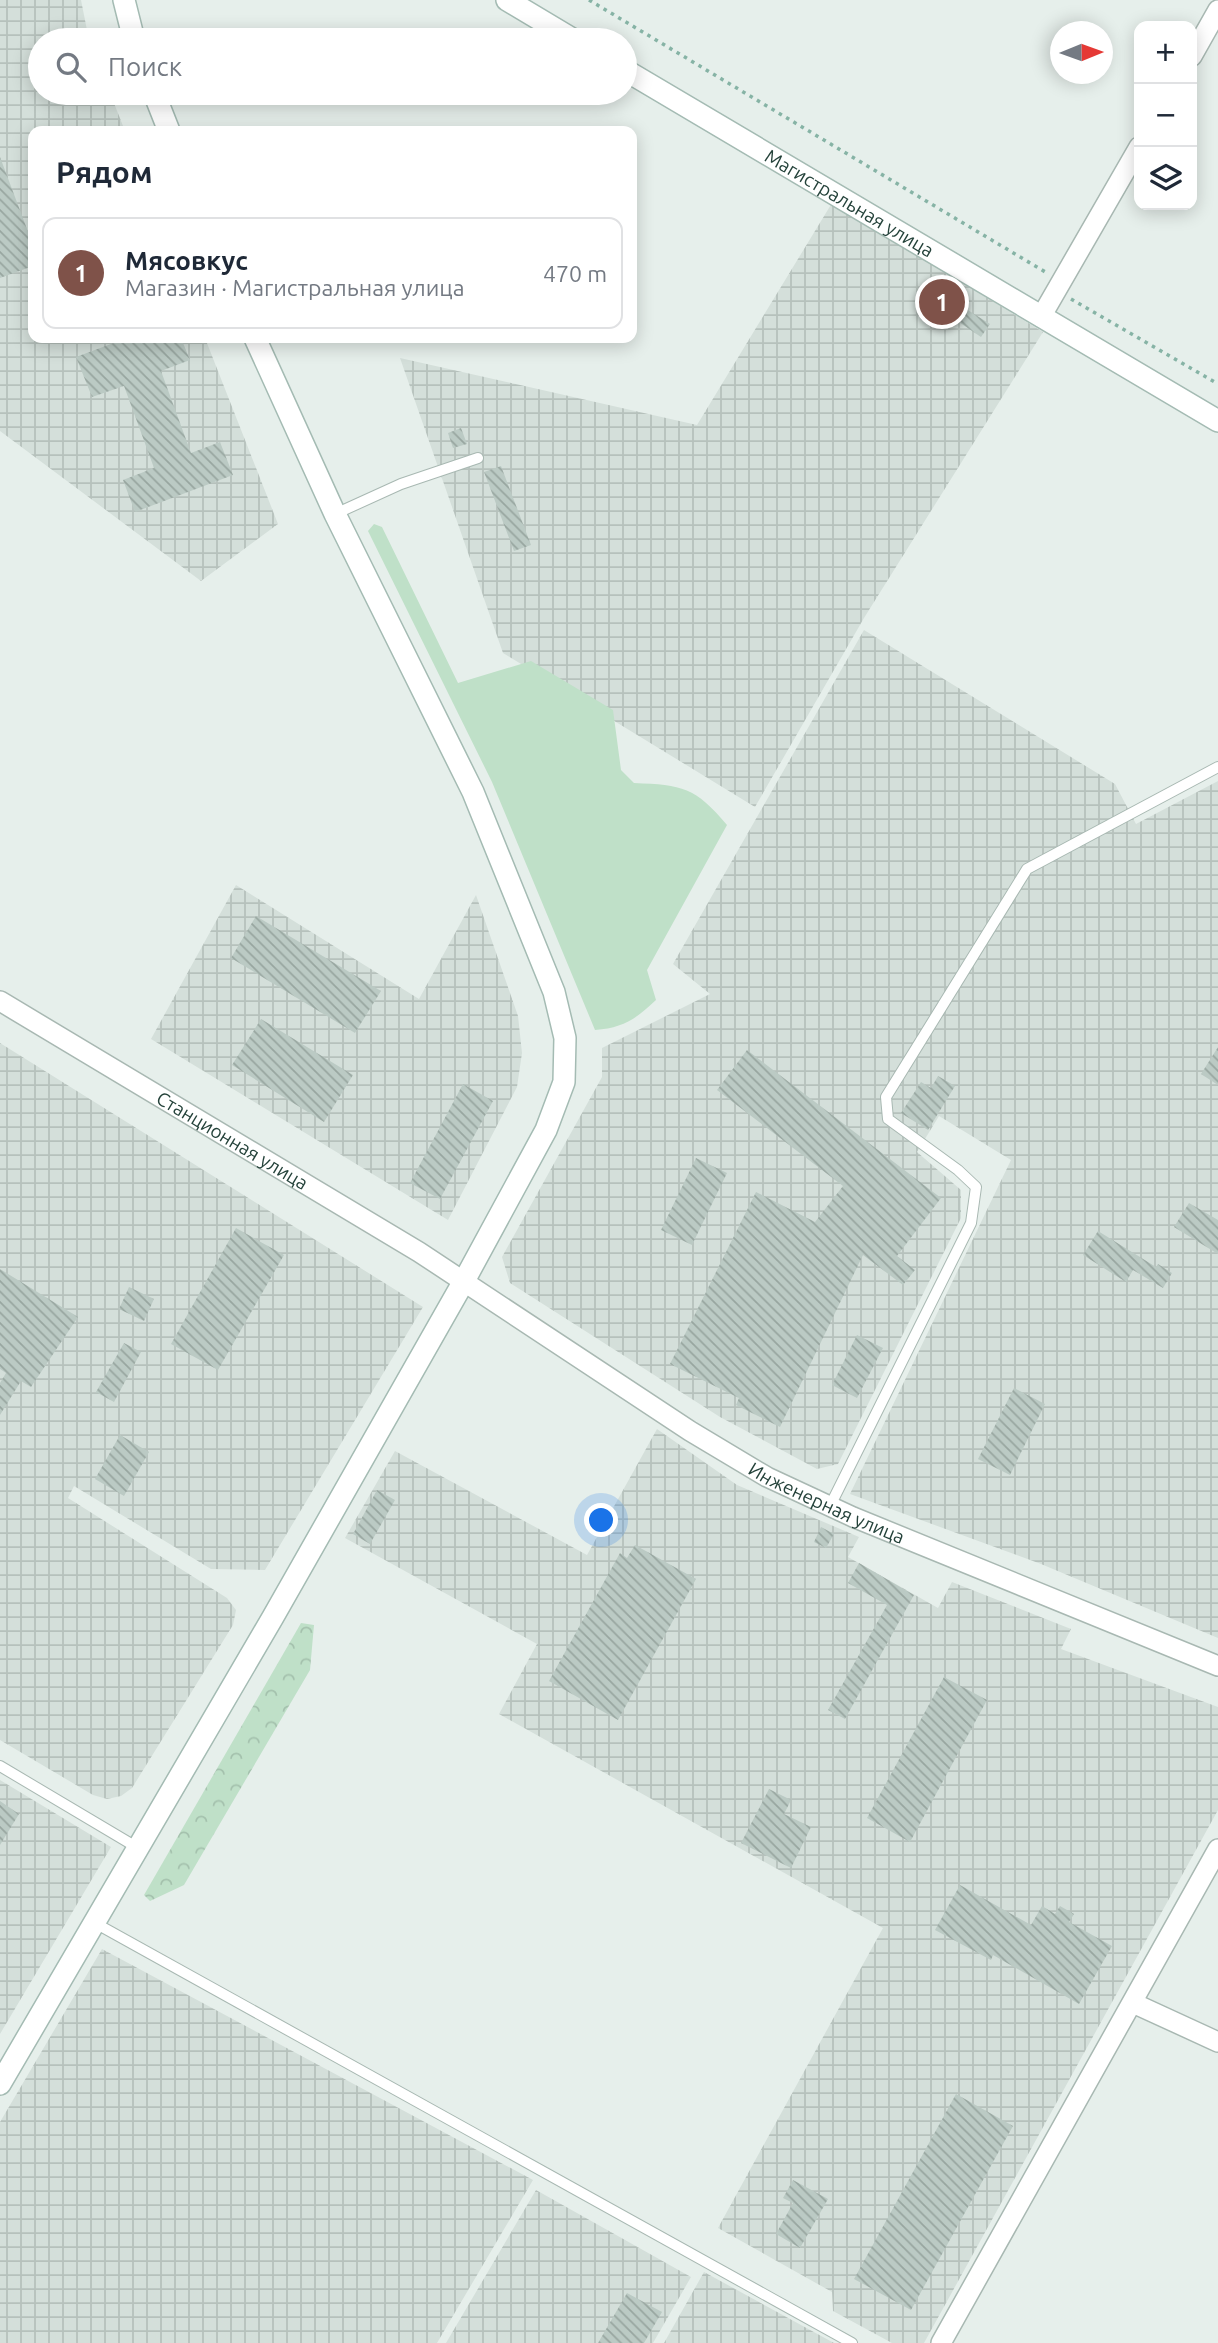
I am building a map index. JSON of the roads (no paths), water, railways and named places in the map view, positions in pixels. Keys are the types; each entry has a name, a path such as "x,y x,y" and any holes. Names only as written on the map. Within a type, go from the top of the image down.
{"street":[{"path":"124,0 131,28"},
{"path":"507,0 554,28"},
{"path":"1197,47 1218,10"},
{"name":"Магистральная улица","path":"637,77 1218,421"},
{"path":"159,105 167,126"},
{"path":"1041,317 1134,156"},
{"path":"0,2084 139,1848 464,1282 546,1130 564,1082 565,1038 554,992 473,792 335,514 257,343"},
{"name":"Станционная улица","path":"0,1001 464,1282"},
{"name":"Инженерная улица","path":"464,1282 690,1431 766,1477 1218,1666"},
{"path":"941,2343 1218,1849"},
{"path":"1133,2003 1218,2042"}],"lane":[{"path":"335,514 401,484 478,458"},
{"path":"830,1506 971,1223 976,1187 888,1119 886,1097 1027,869 1218,767"},
{"path":"0,1766 139,1848"},
{"path":"95,1923 852,2343"}],"place":[{"name":"Мясовкус","path":"942,302"}]}
